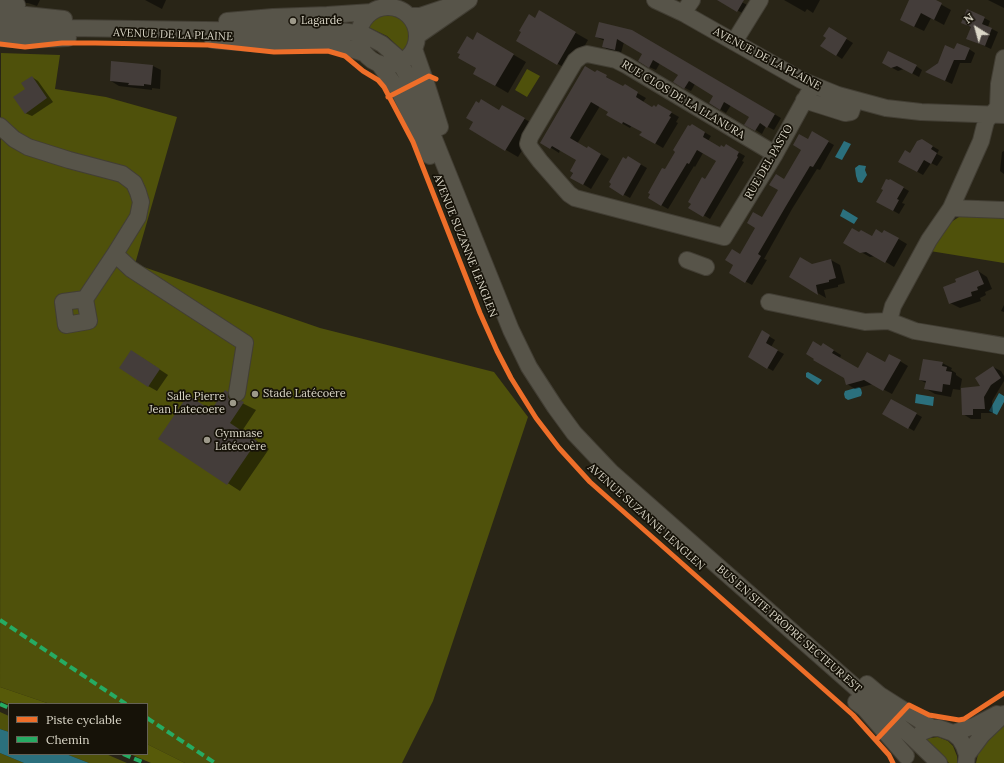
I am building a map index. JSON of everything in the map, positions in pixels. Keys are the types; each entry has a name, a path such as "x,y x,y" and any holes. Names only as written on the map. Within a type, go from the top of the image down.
{"street":[{"path":"402,9 420,16 469,0"},
{"path":"378,64 386,65 400,62 409,56 415,43 469,0"},
{"name":"AVENUE DE LA PLAINE","path":"655,0 687,7 734,42 813,85 855,100 886,108 922,112 998,114"},
{"path":"734,42 760,0"},
{"path":"0,2 17,5"},
{"path":"363,52 359,40 359,33 362,23 375,7"},
{"name":"AVENUE DE LA PLAINE","path":"0,17 26,15 62,19 233,21 273,17 327,15 375,7 402,9"},
{"name":"AVENUE SUZANNE LENGLEN","path":"402,9 416,28 415,43 440,128 519,324 536,361 574,416 617,464 874,690 932,728 939,728 953,733"},
{"name":"BUS EN SITE PROPRE SECTEUR EST","path":"0,28 273,31 327,30 359,33 382,44 396,56 414,88 511,330 529,367 574,432 611,472 913,738 939,763"},
{"name":"AVENUE DE LA PLAINE","path":"0,38 25,40 79,38 217,40 263,44 327,43 363,52"},
{"name":"AVENUE SUZANNE LENGLEN","path":"363,52 378,64 399,91 423,140 501,335 546,413 596,472 865,710 906,759"},
{"name":"RUE CLOS DE LA LLANURA","path":"724,238 575,198 569,194 540,161 528,144 530,137 575,61 581,56 587,54 616,60 775,154"},
{"path":"889,321 893,306 929,240 952,208 981,141 986,121 998,114 999,84 1004,58"},
{"name":"RUE DEL PASTO","path":"724,238 775,154 813,85"},
{"path":"804,100 845,113 851,112 855,100"},
{"path":"0,126 14,139 28,147 122,174 134,183 141,202 138,217 85,299"},
{"path":"952,208 1004,210"},
{"path":"115,254 131,269 245,343 237,393"},
{"path":"687,260 706,267"},
{"path":"769,302 865,322 889,321 915,331 1004,346"},
{"path":"953,733 986,725 1004,712"},
{"path":"966,759 986,725"},
{"path":"906,759 908,746 913,738 919,733 932,728"},
{"path":"953,733 960,738 964,746 966,759"}],"shaded area":[{"path":"389,13 400,16 408,27 410,39 407,47 403,51 387,36 368,27 372,20 378,15"},
{"name":"Stade Latécoère","path":"1,53 60,55 55,89 106,97 177,117 135,264 320,328 494,372 528,417 433,701 402,763 185,763 148,744 148,703 47,703 0,687"},
{"path":"527,69 540,76 527,97 515,90"},
{"path":"967,215 1004,216 1004,263 930,251 948,224 959,217"},
{"path":"0,687 47,703 8,703 8,705 0,701"},
{"path":"0,712 8,716 8,732 0,729"},
{"path":"1004,724 1004,763 976,763 979,750 985,742"},
{"path":"938,737 948,741 953,746 957,756 957,763 949,763 925,740"},
{"path":"148,744 185,763 151,763 132,755 148,755"},
{"path":"0,753 24,763 0,763"},
{"path":"69,755 108,755 127,763 89,763"}],"water":[{"path":"844,141 851,144 842,160 835,157"},
{"path":"859,165 866,166 865,170 867,175 862,183 858,182 856,176 855,168"},
{"path":"843,209 858,218 854,224 840,216"},
{"path":"808,372 822,380 818,385 806,377 806,373"},
{"path":"859,387 862,393 861,396 848,400 845,398 845,391"},
{"path":"999,393 1004,396 1004,402 997,415 989,411"},
{"path":"916,394 934,397 933,406 915,403"},
{"path":"0,729 8,732 8,755 69,755 89,763 24,763 0,753"}],"building":[{"path":"717,0 744,0 737,12"},
{"path":"909,0 936,0 942,3 934,20 921,13 914,27 900,20"},
{"path":"967,9 985,17 982,24 992,28 985,46 966,39 971,27 961,23"},
{"path":"539,10 576,32 557,65 516,41 521,32 519,31 529,14 535,18"},
{"path":"599,22 632,30 775,114 767,128 760,123 755,131 744,125 749,117 724,102 720,110 709,103 713,96 689,81 684,89 673,82 678,75 653,60 649,68 638,61 642,54 617,39 615,50 602,47 604,39 595,37"},
{"path":"829,27 847,38 836,56 820,46 826,38 823,36"},
{"path":"477,32 514,54 495,86 473,74 476,68 458,58 460,54 457,53 467,36 473,40"},
{"path":"957,43 970,48 965,60 954,60 945,81 925,72 938,63 945,45 954,49"},
{"path":"888,51 917,65 912,74 897,66 891,68 882,63"},
{"path":"111,61 153,65 151,85 128,85 129,83 110,81"},
{"path":"585,66 595,72 597,70 607,75 606,77 623,86 625,84 638,92 636,97 652,107 654,105 656,107 658,104 672,112 669,116 671,117 655,144 639,135 642,132 623,122 622,124 606,115 608,112 591,102 570,138 601,154 583,185 570,178 573,173 570,171 576,160 552,146 550,149 540,143"},
{"path":"32,76 47,98 25,114 13,97 25,89 21,83"},
{"path":"481,99 499,110 502,105 525,118 505,151 469,129 473,122 466,118 476,101 479,103"},
{"path":"692,124 705,132 703,137 720,147 721,145 724,147 726,144 739,152 738,157 703,217 688,208 691,204 688,202 702,177 705,179 716,161 697,150 689,164 687,163 661,206 648,198 650,194 648,193 662,168 665,169 675,152 673,150 688,125 690,126"},
{"path":"812,131 829,141 813,167 810,166 786,206 758,254 761,256 745,283 729,273 733,265 725,260 732,249 740,254 755,228 747,223 753,212 762,217 778,190 769,185 776,174 784,179 801,150 793,145 799,134 808,139"},
{"path":"922,139 933,146 931,149 937,153 931,164 924,160 917,172 898,162 905,150 910,153 917,141"},
{"path":"628,156 641,164 623,196 609,187 611,184 609,182 623,157 626,159"},
{"path":"886,179 890,179 904,187 897,199 899,200 893,211 876,202 883,190 881,189"},
{"path":"852,228 859,232 861,230 872,236 876,229 882,233 884,230 899,238 885,263 866,252 860,253 843,243"},
{"path":"800,257 812,264 831,259 836,278 829,280 829,282 816,285 818,295 789,277"},
{"path":"978,270 984,284 977,287 978,290 971,292 972,296 949,304 943,287 956,282 955,279"},
{"path":"762,330 770,335 766,343 778,350 767,369 748,357"},
{"path":"813,341 821,346 823,343 834,350 832,353 858,368 867,352 885,362 889,354 901,360 883,391 864,380 846,385 844,378 813,360 814,359 806,354"},
{"path":"131,350 160,369 148,387 119,368"},
{"path":"923,359 943,362 942,366 947,367 946,371 952,372 950,385 943,384 942,392 924,389 926,381 919,380"},
{"path":"993,366 1001,378 991,385 984,397 985,409 973,409 973,415 962,415 961,388 980,386 975,378"},
{"name":"Gymnase Latécoère","path":"225,390 228,392 228,397 231,401 244,402 230,423 257,441 227,485 158,439 188,395 211,410"},
{"path":"891,399 917,413 908,429 882,414"}],"marked path":[{"path":"0,620 124,703"},
{"path":"0,704 8,708"},
{"path":"148,719 215,763"},
{"path":"125,755 145,763"}],"cycle path":[{"path":"0,44 25,47 62,43 208,45 274,52 328,51 345,56 363,71 378,80 384,87 413,142 480,313 497,351 511,378 536,418 559,448 590,482 853,715 889,755 893,763"},
{"path":"388,97 429,76 436,79"},
{"path":"876,740 909,705 929,715 959,720 964,719 1004,693"}],"place":[{"name":"Lagarde","path":"293,21"},
{"name":"Stade Latécoère","path":"255,394"},
{"name":"Salle Pierre Jean Latecoere","path":"233,403"},
{"name":"Gymnase Latécoère","path":"207,440"}]}
